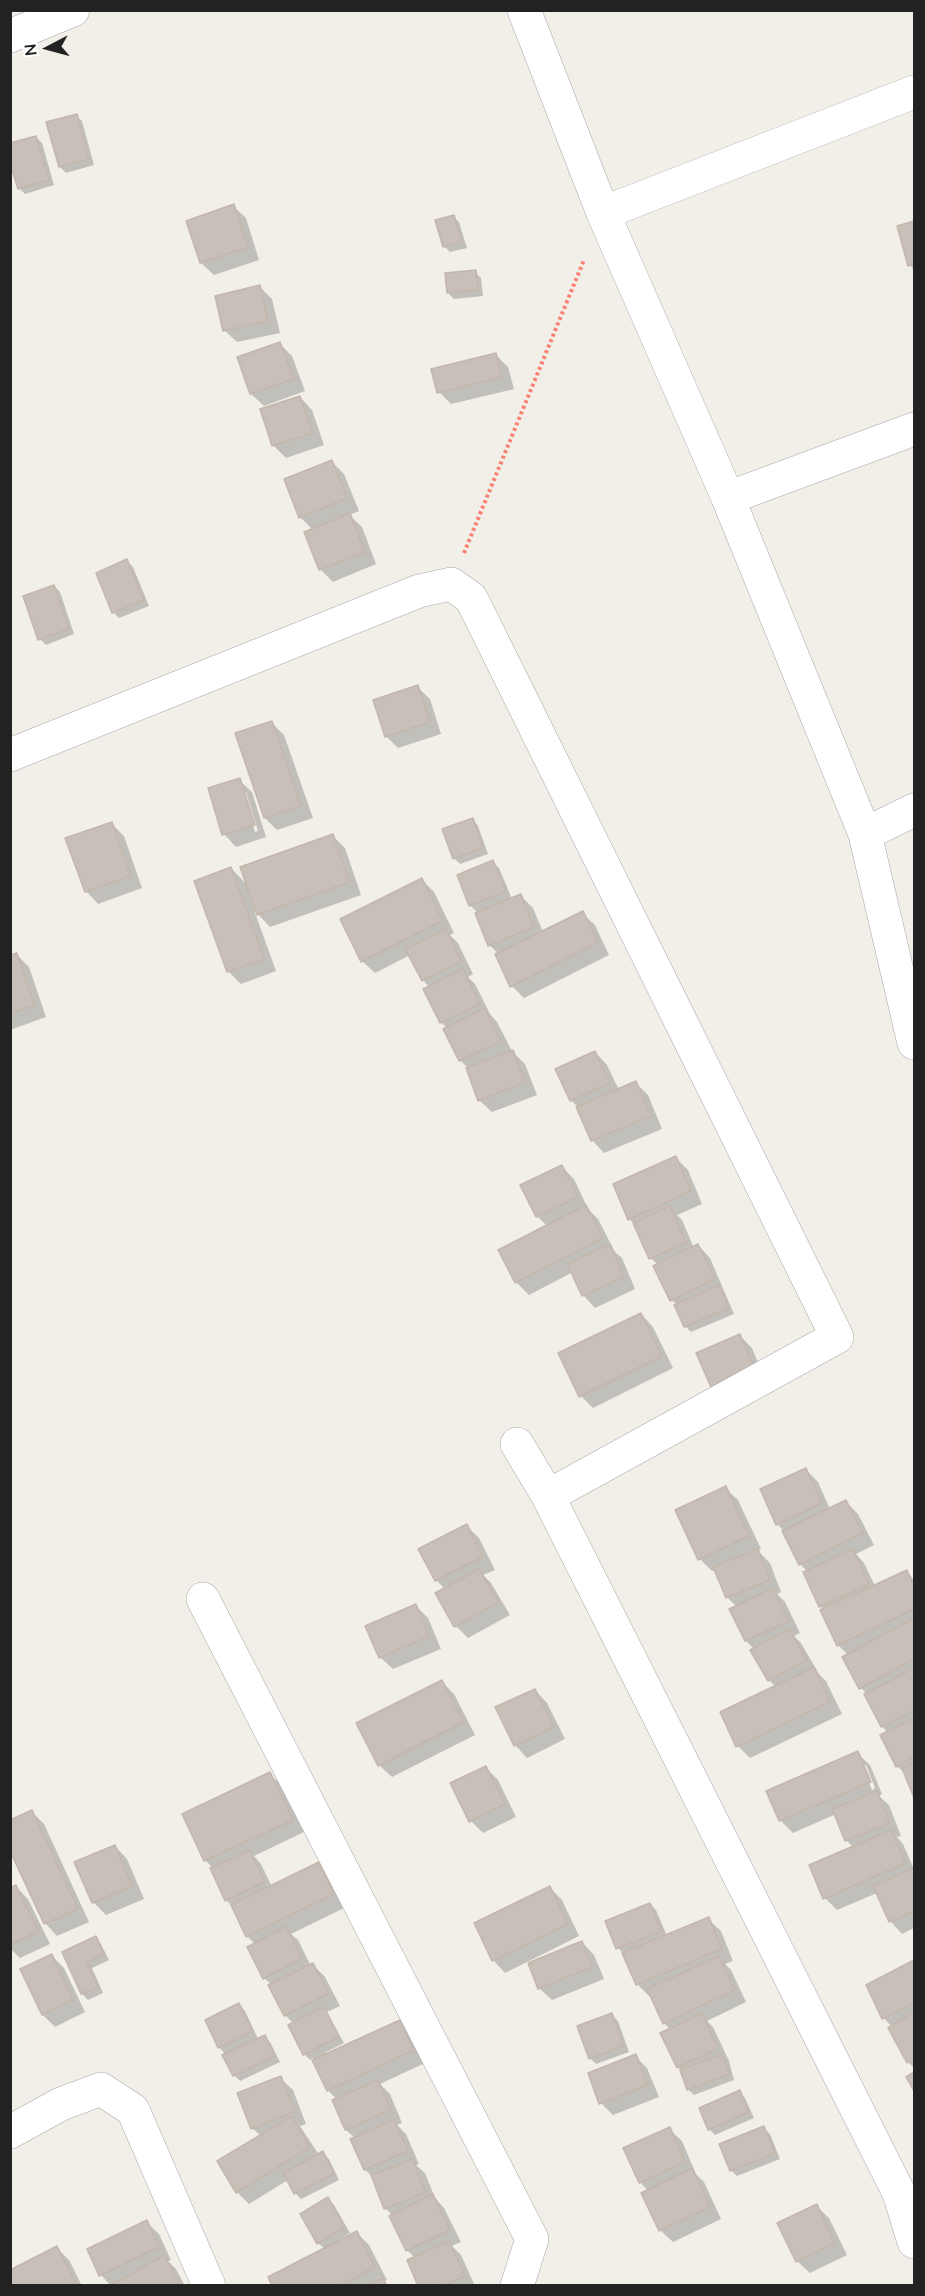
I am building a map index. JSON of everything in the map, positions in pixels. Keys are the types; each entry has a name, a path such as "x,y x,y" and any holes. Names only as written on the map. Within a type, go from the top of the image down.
{"street":[{"path":"10,36 73,10"},
{"path":"524,10 603,213 728,498 865,834 915,1043"},
{"path":"603,213 915,92"},
{"path":"728,498 915,429"},
{"path":"10,755 419,591 451,584 471,598 837,1337 548,1496"},
{"path":"865,834 915,810"},
{"path":"516,1444 548,1496 899,2193 915,2242"},
{"path":"203,1599 532,2239 517,2286"},
{"path":"10,2132 61,2104 101,2088 133,2110 209,2286"}],"path":[{"path":"451,584 603,213"}],"building":[{"path":"77,114 89,159 59,167 46,122"},
{"path":"36,136 49,180 18,189 10,163 10,143"},
{"path":"234,204 248,247 200,263 186,221"},
{"path":"454,215 462,242 443,247 435,220"},
{"path":"914,221 914,264 908,266 897,226"},
{"path":"476,270 478,290 447,293 445,273"},
{"path":"260,285 268,321 223,331 215,296"},
{"path":"280,342 294,379 250,394 237,357"},
{"path":"496,353 502,377 437,393 431,369"},
{"path":"300,396 313,433 272,446 260,409"},
{"path":"332,460 347,498 299,518 284,479"},
{"path":"350,513 365,552 319,570 304,532"},
{"path":"127,559 144,600 112,613 96,573"},
{"path":"54,585 69,629 38,640 23,596"},
{"path":"418,685 430,722 385,737 373,700"},
{"path":"272,721 301,806 264,818 235,733"},
{"path":"240,778 255,825 222,835 208,788"},
{"path":"473,818 483,848 453,859 442,829"},
{"path":"112,822 131,876 85,892 65,838"},
{"path":"333,834 350,882 257,915 240,867"},
{"path":"493,860 506,891 469,906 457,875"},
{"path":"231,867 264,959 227,972 194,881"},
{"path":"422,878 443,921 361,962 340,919"},
{"path":"521,894 534,927 488,946 475,913"},
{"path":"583,911 598,942 510,987 495,954"},
{"path":"446,929 462,961 422,981 405,949"},
{"path":"17,953 35,1005 10,1014 10,955"},
{"path":"463,969 480,1004 440,1023 423,989"},
{"path":"485,1008 501,1041 459,1061 443,1029"},
{"path":"513,1050 525,1082 478,1101 466,1068"},
{"path":"595,1051 610,1083 570,1101 555,1069"},
{"path":"636,1081 651,1116 591,1141 576,1107"},
{"path":"676,1156 691,1191 628,1220 613,1184"},
{"path":"562,1165 578,1197 536,1217 520,1185"},
{"path":"586,1205 603,1238 515,1283 498,1250"},
{"path":"670,1206 686,1243 649,1259 633,1223"},
{"path":"610,1244 624,1277 582,1296 567,1264"},
{"path":"698,1244 715,1279 670,1301 653,1266"},
{"path":"719,1285 729,1308 684,1327 674,1305"},
{"path":"641,1313 662,1356 579,1397 558,1353"},
{"path":"740,1334 757,1375 714,1394 696,1353"},
{"path":"806,1468 822,1503 776,1525 760,1489"},
{"path":"726,1486 749,1536 698,1560 675,1510"},
{"path":"846,1500 863,1533 799,1565 782,1531"},
{"path":"467,1524 483,1557 435,1581 418,1549"},
{"path":"758,1549 770,1580 726,1598 713,1567"},
{"path":"853,1549 869,1584 819,1607 803,1572"},
{"path":"479,1569 499,1602 454,1627 435,1593"},
{"path":"907,1570 914,1587 914,1609 837,1646 820,1610"},
{"path":"773,1588 789,1621 745,1641 729,1609"},
{"path":"416,1604 429,1636 379,1658 365,1626"},
{"path":"914,1618 914,1659 859,1689 842,1657"},
{"path":"789,1629 807,1660 768,1681 750,1650"},
{"path":"814,1667 830,1702 736,1747 720,1712"},
{"path":"914,1668 914,1710 881,1727 864,1694"},
{"path":"442,1680 464,1722 378,1766 356,1723"},
{"path":"535,1689 554,1727 514,1746 495,1707"},
{"path":"914,1718 914,1757 896,1767 880,1735"},
{"path":"858,1751 871,1782 779,1821 766,1791"},
{"path":"914,1763 914,1798 902,1768"},
{"path":"486,1766 505,1804 469,1822 450,1783"},
{"path":"270,1772 293,1820 204,1861 182,1814"},
{"path":"877,1791 890,1823 845,1841 832,1809"},
{"path":"32,1810 78,1909 44,1924 10,1851 10,1820"},
{"path":"891,1830 906,1863 823,1899 809,1865"},
{"path":"115,1845 132,1886 92,1903 74,1862"},
{"path":"250,1850 265,1882 225,1901 210,1868"},
{"path":"319,1862 334,1894 246,1937 231,1905"},
{"path":"914,1868 914,1911 889,1922 873,1886"},
{"path":"16,1885 39,1931 10,1945 10,1888"},
{"path":"550,1886 568,1924 492,1961 474,1923"},
{"path":"650,1903 662,1931 616,1949 605,1921"},
{"path":"709,1917 722,1949 636,1985 622,1953"},
{"path":"286,1926 302,1958 263,1979 247,1947"},
{"path":"96,1936 104,1954 87,1962 98,1987 81,1994 62,1952"},
{"path":"582,1941 592,1967 538,1989 528,1963"},
{"path":"52,1954 73,2000 42,2015 20,1969"},
{"path":"719,1956 735,1990 663,2024 647,1989"},
{"path":"914,1960 914,2003 882,2019 866,1985"},
{"path":"313,1963 329,1993 284,2016 268,1985"},
{"path":"239,2003 253,2031 218,2048 205,2020"},
{"path":"324,2007 339,2037 303,2055 288,2025"},
{"path":"914,2012 914,2058 907,2063 888,2028"},
{"path":"612,2013 624,2046 589,2059 577,2026"},
{"path":"702,2013 718,2048 677,2068 660,2033"},
{"path":"400,2020 414,2050 327,2091 312,2060"},
{"path":"265,2035 275,2056 233,2076 222,2055"},
{"path":"636,2054 648,2085 599,2104 588,2073"},
{"path":"722,2054 730,2074 687,2090 680,2070"},
{"path":"914,2072 914,2091 906,2077"},
{"path":"281,2076 295,2111 251,2129 237,2093"},
{"path":"378,2080 391,2110 345,2130 332,2100"},
{"path":"740,2090 749,2112 708,2130 699,2108"},
{"path":"292,2116 310,2147 236,2193 217,2161"},
{"path":"394,2119 408,2151 364,2170 350,2139"},
{"path":"764,2126 775,2153 730,2171 719,2144"},
{"path":"670,2127 685,2162 639,2183 623,2148"},
{"path":"323,2151 334,2174 294,2194 283,2173"},
{"path":"413,2159 426,2193 384,2209 371,2175"},
{"path":"692,2168 710,2207 659,2231 641,2193"},
{"path":"433,2194 450,2230 406,2251 389,2216"},
{"path":"328,2197 345,2227 317,2244 300,2214"},
{"path":"817,2204 835,2243 796,2262 777,2223"},
{"path":"147,2220 159,2247 99,2276 87,2249"},
{"path":"357,2231 375,2267 339,2286 272,2286 268,2277"},
{"path":"449,2241 465,2276 442,2286 418,2286 407,2260"},
{"path":"57,2246 75,2282 69,2286 10,2286 10,2270"},
{"path":"164,2255 179,2284 176,2286 110,2286"},
{"path":"383,2278 387,2286 369,2286"}]}
